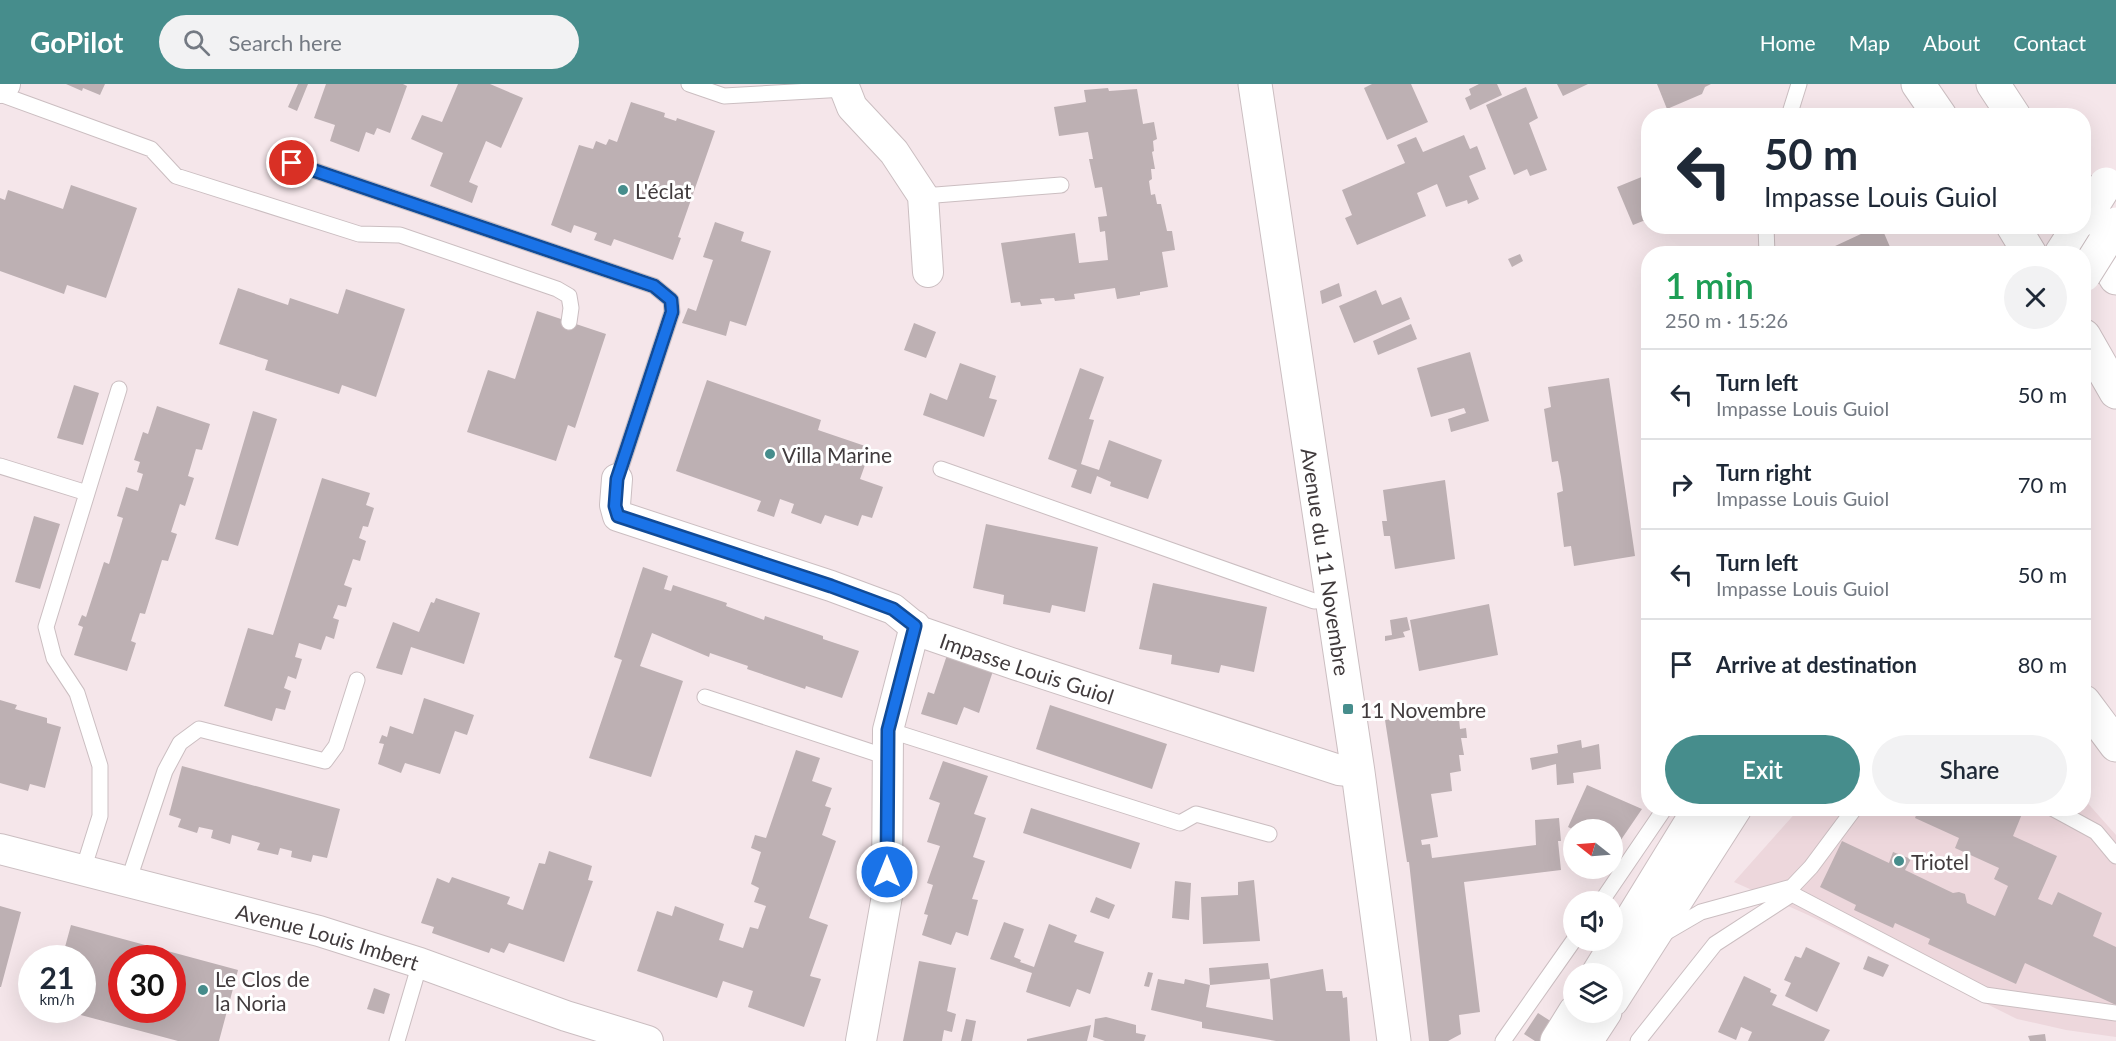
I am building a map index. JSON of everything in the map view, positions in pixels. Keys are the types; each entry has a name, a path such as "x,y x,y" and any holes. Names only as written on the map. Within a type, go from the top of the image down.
{"main road":[{"name":"Avenue du 11 Novembre","path":"1255,84 1358,772 1394,1041"},
{"path":"1918,84 1934,108"},
{"path":"1993,84 2009,108"},
{"path":"2013,84 2027,108"},
{"path":"2091,208 2111,176"},
{"path":"2091,219 2116,264"},
{"path":"2091,264 2116,224"},
{"path":"2089,234 2116,278"},
{"path":"2091,348 2116,392"},
{"path":"2091,714 2103,734"},
{"path":"1605,963 1695,816"},
{"path":"1623,983 1730,816"},
{"path":"1557,1041 1568,1023"},
{"path":"1586,1041 1598,1023"}],"street":[{"path":"0,88 5,84"},
{"path":"844,86 852,107 894,152 923,196 928,272"},
{"name":"Impasse Louis Guiol","path":"617,479 615,506 618,516 831,586 893,609 921,632 1212,730 1339,770 1358,772"},
{"path":"861,1041 888,896 887,743 915,626"},
{"name":"Avenue Louis Imbert","path":"0,849 319,930 420,963 564,1028 648,1041"}],"lane":[{"path":"689,84 724,96 844,86"},
{"path":"1792,108 1799,84"},
{"path":"0,93 151,149 176,176 359,234 400,235 557,289 569,296 571,308 569,322"},
{"name":"Impasse Louis Guiol","path":"292,163 654,286 671,300 672,312 617,479"},
{"path":"923,196 1061,185"},
{"path":"83,870 100,816 100,766 77,693 54,658 46,627 119,389"},
{"path":"0,466 87,493"},
{"path":"941,469 1314,601 1332,600"},
{"path":"128,882 165,771 180,743 199,729 326,761 336,746 357,680"},
{"path":"705,698 887,743 1180,824 1196,814 1269,834"},
{"path":"1609,891 1660,816"},
{"path":"1638,1041 1715,944 1792,891 1849,816"},
{"path":"2067,816 2096,832 2116,856"},
{"path":"1651,940 1701,912 1792,891 1985,995 2116,1013"},
{"path":"1503,1041 1566,951"},
{"path":"397,1041 420,963"}],"shaded area":[{"path":"2091,807 2116,835 2116,1037 2066,1030 2017,1019 1808,915 1734,882 1793,816 2091,816"}],"building":[{"path":"66,84 105,84 100,95"},
{"path":"298,84 308,84 297,111 288,107"},
{"path":"326,84 403,84 407,86 390,133 377,128 374,135 366,132 359,152 330,141 335,125 314,118"},
{"path":"458,84 490,84 523,98 501,148 486,141 469,182 478,186 472,203 430,186 443,153 411,139 422,115 442,122"},
{"path":"1372,84 1411,84 1428,122 1387,140 1364,88"},
{"path":"1479,84 1497,84 1502,95 1470,110 1465,98 1471,95 1469,89"},
{"path":"1557,84 1588,84 1563,96"},
{"path":"1657,84 1711,84 1705,87 1702,94 1667,108"},
{"path":"1526,87 1538,118 1529,123 1547,170 1530,176 1527,169 1514,175 1486,105"},
{"path":"1108,88 1109,91 1137,89 1143,124 1154,122 1157,139 1153,141 1155,169 1151,169 1152,179 1149,181 1151,195 1155,194 1157,204 1161,204 1167,231 1172,231 1175,250 1162,252 1168,287 1117,299 1115,288 1074,294 1075,299 1055,301 1054,298 1040,299 1042,304 1021,306 1020,302 1011,303 1001,243 1075,233 1079,263 1108,260 1105,231 1100,232 1098,217 1107,216 1102,187 1095,188 1089,159 1093,159 1088,132 1059,136 1054,107 1086,102 1084,90"},
{"name":"L'éclat","path":"631,102 665,113 664,117 676,121 677,118 715,131 678,237 681,238 673,260 614,239 611,246 594,240 597,233 574,225 571,233 551,225 579,145 593,149 596,141 606,145 609,139 617,142"},
{"path":"1464,135 1470,149 1477,146 1486,169 1469,176 1479,199 1468,204 1467,200 1446,207 1437,184 1417,193 1426,216 1357,245 1345,218 1352,215 1342,190 1405,163 1397,145 1416,137 1423,152"},
{"path":"1641,177 1641,222 1633,225 1617,187"},
{"path":"71,185 137,208 106,298 67,285 64,294 0,271 0,198 5,200 8,190 63,209"},
{"path":"715,222 744,232 741,241 771,251 746,326 730,321 726,336 682,323 688,308 696,311 713,260 703,257"},
{"path":"1861,234 1884,234 1890,246 1835,246"},
{"path":"1520,254 1523,261 1512,267 1508,259"},
{"path":"1339,283 1342,296 1322,304 1320,291"},
{"path":"238,288 288,305 290,298 338,314 346,289 405,309 376,397 342,385 339,394 265,370 268,360 219,344"},
{"path":"1376,290 1382,305 1401,297 1410,319 1354,343 1339,306"},
{"path":"537,311 606,334 575,428 568,425 556,461 467,432 488,370 515,379"},
{"path":"914,323 936,332 926,358 904,350"},
{"path":"1411,324 1417,339 1378,355 1373,341"},
{"path":"1470,352 1489,421 1451,432 1448,419 1466,413 1464,408 1431,417 1417,368"},
{"path":"960,363 996,376 989,398 997,400 984,437 923,415 930,393 947,400"},
{"path":"1080,368 1104,377 1089,419 1094,420 1081,464 1099,470 1109,440 1162,460 1148,499 1110,486 1111,482 1097,476 1091,494 1071,487 1077,470 1048,459"},
{"path":"1609,378 1635,556 1574,566 1571,546 1564,547 1557,493 1563,491 1561,477 1558,461 1552,462 1544,409 1551,407 1548,387"},
{"name":"Villa Marine","path":"707,380 821,420 818,430 871,448 860,479 883,487 872,518 862,515 858,526 825,515 821,524 791,513 794,504 780,499 774,517 757,511 761,501 676,471"},
{"path":"74,385 99,393 83,445 57,438"},
{"path":"157,406 210,424 202,450 196,449 188,476 194,478 185,506 180,504 171,532 177,534 168,561 162,560 145,614 140,613 131,641 136,643 127,671 74,655 83,627 78,625 82,615 86,617 104,562 109,564 123,518 117,516 126,487 138,491 143,474 137,472 140,462 134,460 143,432 148,434"},
{"path":"253,411 277,419 238,546 215,539"},
{"path":"322,478 370,493 366,505 374,508 368,527 363,526 359,538 366,541 360,561 353,559 344,585 352,588 346,607 338,605 333,618 339,620 334,639 326,636 321,650 299,643 295,657 302,659 296,679 288,676 284,688 291,691 285,710 276,708 272,721 224,706 248,628 273,635"},
{"path":"1445,480 1455,559 1395,569 1390,536 1384,536 1382,521 1387,521 1383,490"},
{"path":"34,516 60,524 40,589 15,582"},
{"path":"986,524 1098,547 1085,612 1052,605 1050,613 1003,604 1004,595 973,588"},
{"path":"643,567 668,576 664,589 671,591 673,585 727,603 726,606 764,620 765,616 859,651 842,698 806,686 805,689 747,669 748,666 710,653 709,657 652,633 640,666 683,681 651,777 589,758 622,660 614,657"},
{"path":"1153,583 1267,607 1254,672 1221,665 1219,673 1171,664 1172,655 1139,649"},
{"path":"436,598 480,613 464,664 411,647 402,675 376,668 393,622 419,632 431,602 434,603"},
{"path":"1489,604 1498,655 1419,671 1410,620"},
{"path":"1407,617 1410,630 1403,632 1405,637 1385,641 1385,636 1392,635 1390,620"},
{"path":"949,649 995,665 979,713 964,707 957,725 921,714 928,692 934,694"},
{"path":"424,698 474,715 467,735 455,731 440,774 405,763 401,773 378,764 384,744 379,743 382,735 387,737 390,726 413,734"},
{"path":"0,700 17,705 15,709 47,718 47,723 61,727 45,788 30,784 28,791 0,783"},
{"path":"1050,705 1167,744 1152,789 1036,749"},
{"path":"1458,709 1460,729 1466,728 1467,738 1461,738 1464,755 1459,755 1461,771 1450,773 1452,791 1431,794 1438,837 1421,840 1422,845 1430,844 1432,858 1536,845 1535,820 1559,818 1561,841 1558,841 1561,870 1464,882 1480,1012 1459,1015 1461,1034 1448,1041 1429,1041 1409,862 1407,862 1385,720"},
{"path":"1581,740 1582,748 1599,744 1601,769 1573,773 1574,783 1557,785 1556,764 1532,770 1530,758 1558,753 1557,745"},
{"path":"796,750 820,758 812,781 832,788 825,806 831,808 822,835 836,841 809,918 828,925 810,976 821,979 804,1027 748,1007 753,991 723,981 717,998 637,971 657,911 672,916 675,906 724,924 719,940 743,948 750,927 758,929 766,906 754,902 759,888 751,884 761,852 751,848 755,835 766,838"},
{"path":"943,761 988,776 974,814 986,818 973,857 985,861 972,899 978,900 968,936 956,932 951,945 922,935 928,915 924,914 933,885 927,883 940,846 927,842 940,803 929,799"},
{"path":"182,766 340,809 327,858 313,855 311,862 291,857 292,851 280,848 278,855 257,850 260,843 232,835 230,844 211,838 213,830 199,827 197,833 178,827 181,819 169,815"},
{"path":"1587,785 1641,810 1623,837 1623,819 1572,819"},
{"path":"1031,808 1140,843 1131,869 1023,833"},
{"path":"1916,816 2021,816 2013,836 2057,856 2038,899 2052,905 2058,892 2102,913 2093,936 2116,947 2116,1005 2025,963 2016,984 1928,944 1930,939 1895,923 1893,928 1854,910 1856,905 1820,887 1842,841 1889,863 1893,852 1911,859 1905,870 1953,893 1965,894 1967,903 1995,916 2008,886 1994,879 1999,868 1955,848 1959,838 1915,818"},
{"path":"549,851 592,866 588,880 593,881 564,962 509,943 504,953 491,948 489,953 432,933 434,927 421,923 437,878 449,883 452,877 510,897 507,904 523,910 539,863 545,864"},
{"path":"1254,880 1260,941 1203,944 1201,897 1238,895 1238,882"},
{"path":"1175,881 1191,883 1189,920 1172,918"},
{"path":"1096,897 1115,905 1109,919 1090,912"},
{"path":"0,906 21,912 1,987 0,987"},
{"path":"1004,922 1024,929 1014,957 1034,967 1049,924 1077,935 1074,942 1104,952 1090,994 1077,989 1070,1007 1026,992 1032,973 990,959"},
{"path":"71,925 145,945 108,945 108,1022 96,1019 96,945 66,945"},
{"path":"1806,947 1840,963 1817,1012 1785,996 1791,983 1784,980 1795,956 1801,958"},
{"path":"186,956 238,970 219,1041 178,1041 111,1023 186,1023"},
{"path":"1868,956 1889,965 1883,977 1863,969"},
{"path":"919,961 956,968 947,1011 956,1014 952,1032 944,1030 942,1041 903,1041"},
{"path":"1268,963 1270,979 1210,985 1209,968"},
{"path":"1323,969 1326,991 1342,991 1343,998 1347,997 1350,1041 1276,1041 1202,1028 1202,1022 1151,1010 1158,979 1184,984 1185,979 1210,985 1206,1007 1273,1020 1270,979"},
{"path":"1148,972 1153,973 1149,987 1144,986"},
{"path":"1744,976 1771,989 1770,992 1777,995 1772,1005 1830,1030 1824,1041 1748,1041 1752,1032 1741,1027 1736,1040 1718,1032"},
{"path":"374,988 390,994 384,1014 367,1009"},
{"path":"1538,1013 1552,1022 1540,1041 1535,1041 1524,1034"},
{"path":"1106,1017 1136,1025 1136,1033 1146,1035 1144,1041 1105,1041 1093,1037 1095,1019"},
{"path":"966,1019 976,1021 972,1041 961,1041"},
{"path":"1091,1025 1087,1041 1027,1041 1027,1039"},
{"path":"2045,1034 2046,1041 2030,1041 2028,1036"}],"place":[{"name":"L'éclat","path":"623,190"},
{"name":"Villa Marine","path":"770,454"},
{"name":"11 Novembre","path":"1348,709"},
{"name":"Triotel","path":"1899,861"},
{"name":"Le Clos de la Noria","path":"203,990"}],"route":[{"path":"292,163 654,286 671,300 672,312 617,479 615,506 618,516 831,586 893,609 915,626 888,730 887,872"}]}
